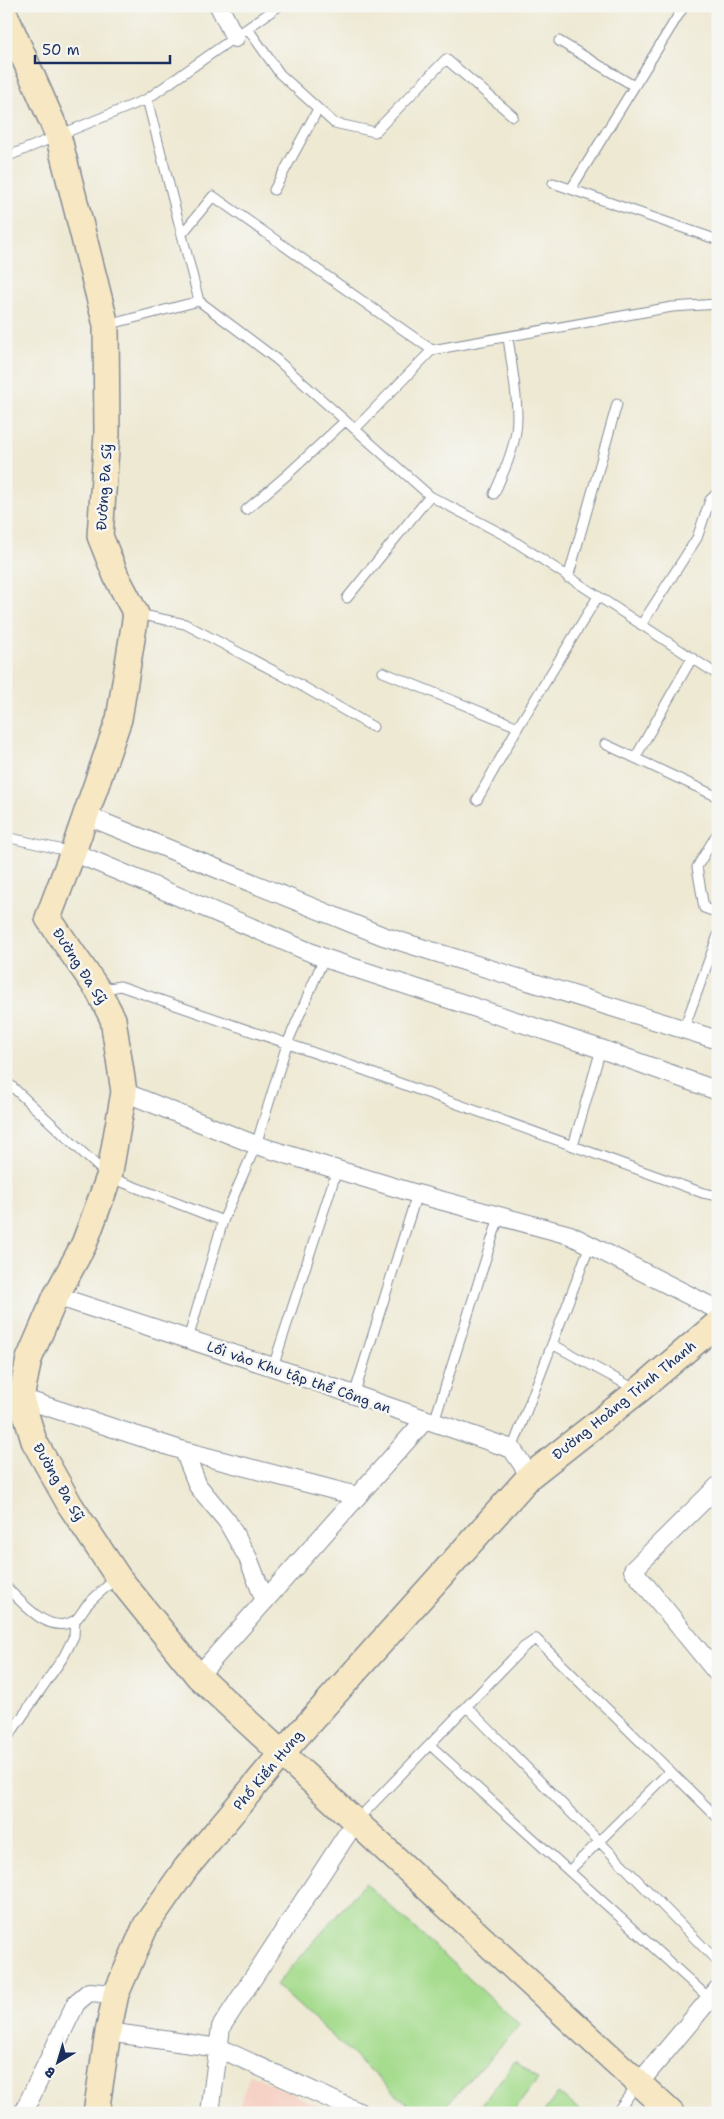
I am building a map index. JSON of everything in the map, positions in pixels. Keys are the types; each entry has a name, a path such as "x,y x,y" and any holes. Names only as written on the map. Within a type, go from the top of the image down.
{"street":[{"path":"219,6 242,33"},
{"name":"Đường Đa Sỹ","path":"6,17 17,52 58,135 106,325 107,434 100,536 116,576 136,614 119,719 48,918 98,990 113,1019 124,1092 109,1177 84,1244 56,1296 13,1392 34,1442 70,1505 118,1577 198,1676 671,2113"},
{"path":"85,815 383,936 718,1040"},
{"path":"73,852 324,958 601,1049 718,1091"},
{"path":"124,1092 256,1145 417,1194 570,1235 718,1310"},
{"name":"Lối vào Khu tập thể Công an","path":"56,1296 274,1367 512,1449"},
{"name":"Đường Hoàng Trình Thanh","path":"530,1476 638,1391 718,1323"},
{"path":"13,1392 184,1451 357,1496"},
{"path":"198,1676 357,1496 430,1421"},
{"path":"512,1449 530,1476"},
{"path":"184,1451 198,1486 227,1521 248,1558 265,1600"},
{"name":"Phố Kiến Hưng","path":"96,2113 108,2032 116,1994 146,1925 186,1868 282,1753 530,1476"},
{"path":"716,1668 633,1570 718,1486"},
{"path":"210,2113 222,2027 355,1822"},
{"path":"23,2113 76,2004 89,1992 116,1994"},
{"path":"639,2083 714,1993"},
{"path":"108,2032 219,2048 361,2113"}],"lane":[{"path":"6,157 147,100 279,6"},
{"path":"571,189 684,6"},
{"path":"242,33 280,74 334,123 375,132 446,59 513,116"},
{"path":"559,42 634,86"},
{"path":"147,100 200,301 276,359 430,496 508,537 597,598 718,675"},
{"path":"274,190 318,109"},
{"path":"553,183 718,240"},
{"path":"182,234 213,196 432,350"},
{"path":"355,429 432,350 672,307 717,304 718,292"},
{"path":"106,325 200,301"},
{"path":"494,494 504,474 516,430 515,400 508,337"},
{"path":"568,578 617,404"},
{"path":"246,510 288,475 345,420"},
{"path":"640,625 697,538 710,500 718,492"},
{"path":"347,598 430,496"},
{"path":"477,800 518,727 597,598"},
{"path":"136,614 185,624 295,682 373,727"},
{"path":"635,758 692,658"},
{"path":"383,672 518,727"},
{"path":"605,744 718,797"},
{"path":"718,832 697,867 704,908 718,913"},
{"path":"6,837 73,852"},
{"path":"684,1031 718,935"},
{"path":"188,1339 223,1221 256,1145 287,1044 324,958"},
{"path":"98,990 120,986 703,1193 718,1196"},
{"path":"573,1146 601,1049"},
{"path":"6,1081 109,1177 223,1221"},
{"path":"274,1367 337,1170"},
{"path":"354,1395 417,1194"},
{"path":"430,1421 499,1217"},
{"path":"512,1449 590,1245"},
{"path":"552,1344 638,1391"},
{"path":"6,1740 64,1656 74,1636 75,1620 87,1604 118,1577"},
{"path":"6,1587 21,1604 47,1623 63,1624 75,1620"},
{"path":"355,1822 524,1647 536,1639 718,1818"},
{"path":"467,1707 718,1962"},
{"path":"430,1745 569,1871 714,1993"},
{"path":"569,1871 670,1771"},
{"path":"616,2113 639,2083"}],"shaded area":[{"path":"250,2074 334,2113 237,2113"}],"green space":[{"path":"365,1883 520,2025 439,2113 417,2113 276,1985"},
{"path":"515,2061 538,2079 512,2113 479,2113 477,2111"},
{"path":"558,2093 581,2111 579,2113 543,2113"}]}
